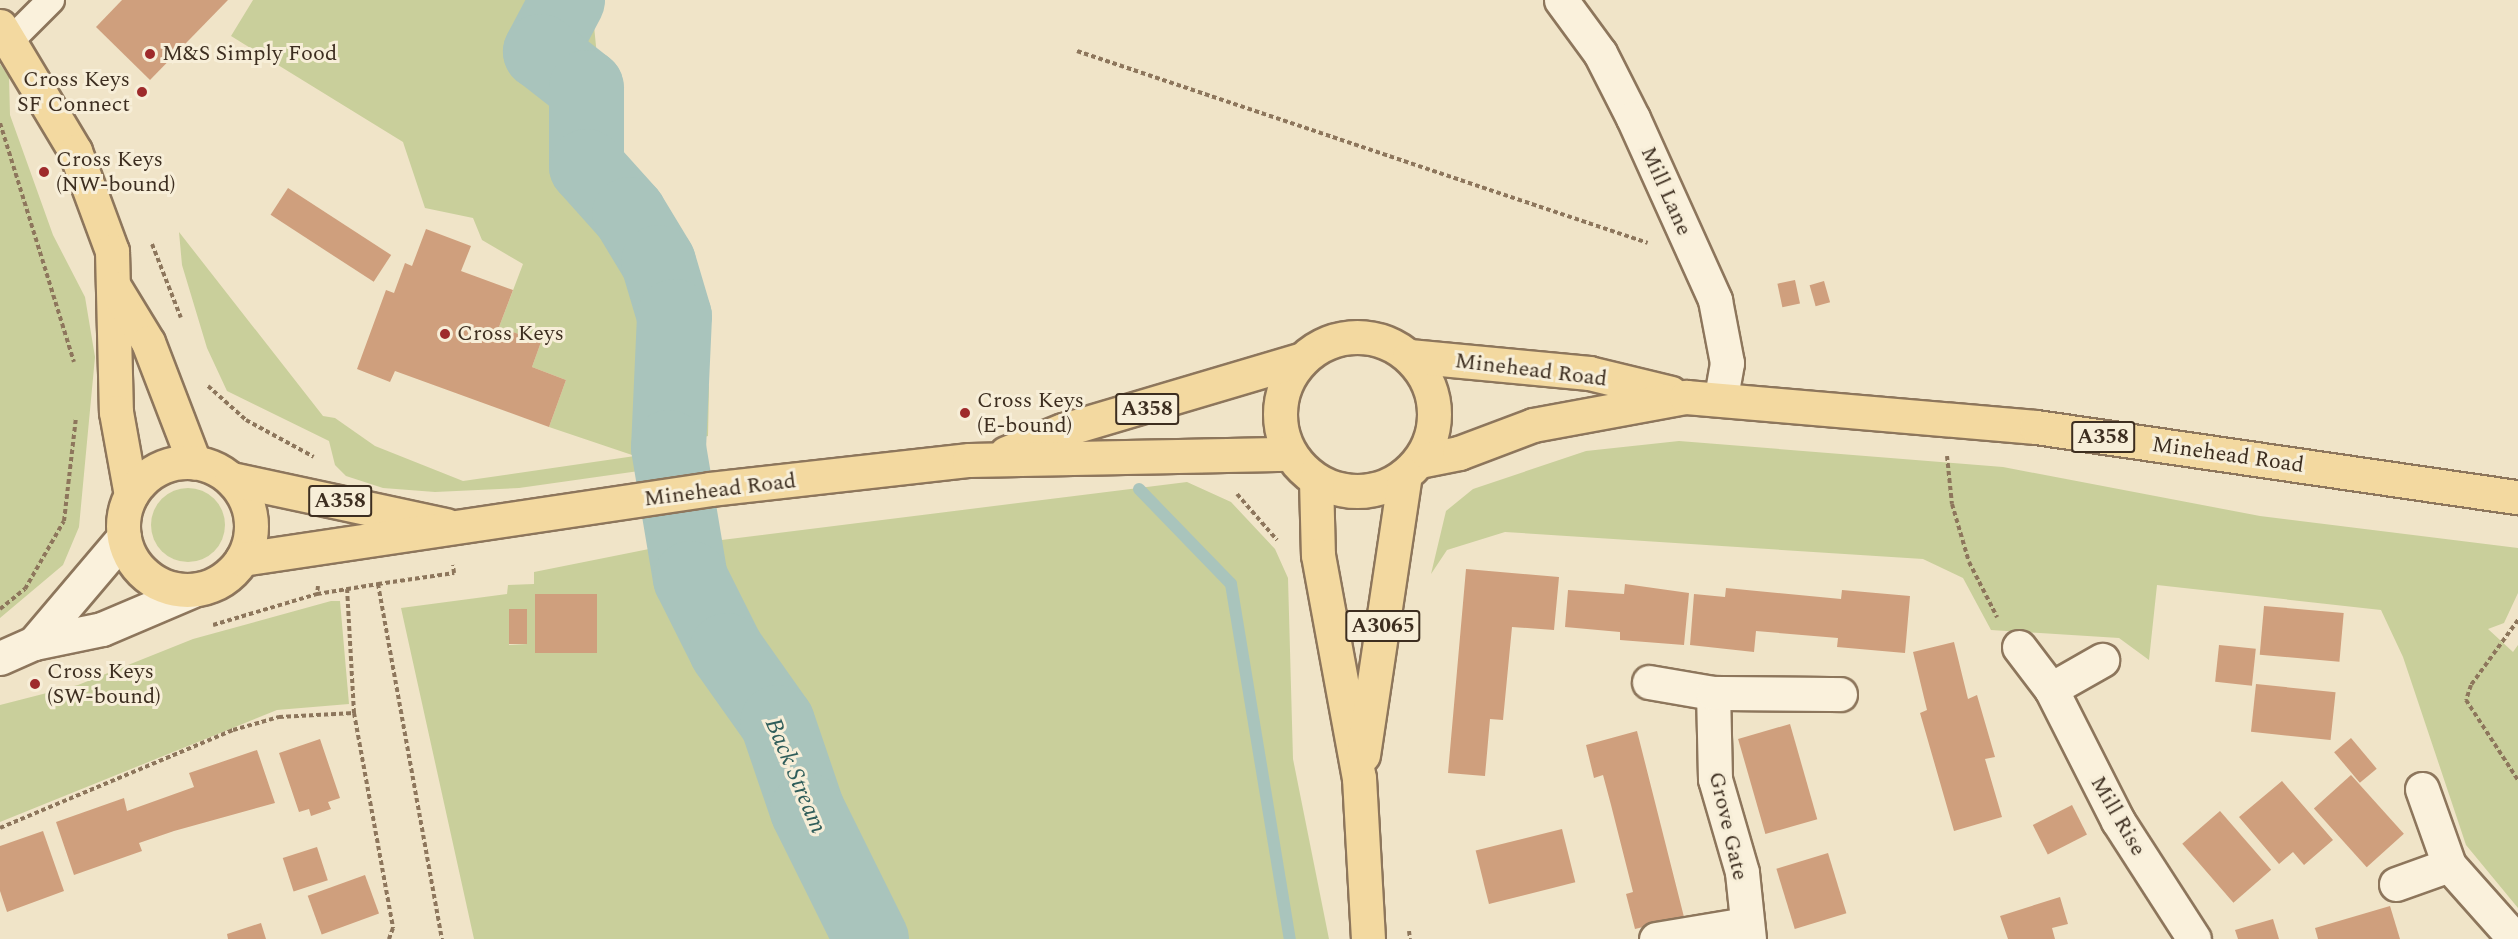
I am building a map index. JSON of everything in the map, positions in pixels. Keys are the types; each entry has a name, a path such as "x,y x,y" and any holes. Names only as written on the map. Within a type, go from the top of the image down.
{"main road":[{"path":"5,34 75,151 109,240 115,288 116,412 130,495 124,537 132,560 149,577 170,587 194,590 221,580 242,559 250,517 231,479"},
{"path":"115,288 148,342 194,462 157,469 130,495"},
{"name":"A358","path":"1355,336 1384,341 1409,356 1427,378 1435,406 1432,435 1412,468 1361,492 1316,480 1290,454 1281,430 1280,404 1287,380 1302,359 1318,346 1355,336"},
{"name":"Minehead Road","path":"1409,356 1589,373 1686,397"},
{"name":"Minehead Road","path":"993,458 1064,429 1302,359"},
{"name":"Minehead Road","path":"1412,468 1533,425 1686,397 1721,398 2036,427 2518,498"},
{"name":"Minehead Road","path":"242,559 384,541 447,526 710,489 993,458 1290,454"},
{"name":"A358","path":"194,462 231,479"},
{"name":"A3065","path":"1359,777 1412,468"},
{"name":"Minehead Road","path":"231,479 447,526"},
{"name":"A3065","path":"1316,480 1318,555 1359,777 1368,939"}],"street":[{"name":"Mill Lane","path":"1561,0 1600,53 1697,260 1724,332 1721,398"},
{"path":"34,643 124,537"},
{"path":"0,658 34,643 102,629 194,590"},
{"name":"Mill Rise","path":"2019,647 2051,689 2118,821 2194,939"},
{"path":"2051,689 2102,660"},
{"path":"1649,682 1713,693 1840,694"},
{"name":"Grove Gate","path":"1656,939 1747,931 1742,872 1715,779 1713,693"},
{"path":"2422,789 2449,865 2515,939"},
{"path":"2396,884 2449,865"}],"lane":[{"path":"5,34 51,0"}],"path":[{"path":"1077,51 1697,260"},
{"path":"0,123 41,242 75,372"},
{"path":"0,609 25,589 64,521 76,411"},
{"path":"1946,420 1952,504 1969,562 2006,633 2019,647"},
{"path":"347,589 354,712 393,928 389,939"},
{"path":"2518,620 2471,685 2466,700 2518,780"},
{"path":"0,828 233,730 279,717 354,712"}],"green space":[{"path":"253,0 598,0 592,6 597,56 624,124 616,175 670,260 709,387 708,436 637,455 639,471 519,488 435,492 383,488 346,476 335,465 329,441 227,391 207,348 182,265 179,232 323,416 335,418 375,446 463,481 635,456 549,427 566,380 532,367 541,342 499,327 523,264 482,240 473,218 425,208 403,142 231,36"},
{"path":"0,64 9,77 10,115 53,235 85,297 95,357 79,527 63,565 0,618"},
{"path":"1679,441 2003,467 2260,516 2518,548 2518,593 2504,623 2488,629 2513,652 2518,645 2518,908 2466,845 2403,657 2381,610 2157,585 2149,660 2119,638 1991,630 1963,578 1923,559 1505,532 1447,550 1431,574 1446,511 1473,489 1586,451"},
{"path":"1187,482 1231,502 1275,549 1288,578 1293,759 1329,939 474,939 401,608 507,594 508,585 534,584 534,572 649,549","holes":["597,594 593,652 536,653 535,595","526,609 527,644 509,645 509,610"]},
{"path":"188,488 202,491 214,499 222,511 225,525 222,539 214,551 202,559 188,562 174,559 162,551 154,539 151,525 154,511 162,499 174,491"},
{"path":"331,601 340,601 349,704 277,710 0,822 0,705 78,685 193,639"}],"building":[{"name":"M&S Simply Food","path":"122,0 228,0 150,80 96,27"},
{"path":"288,188 391,255 374,282 271,215"},
{"name":"Cross Keys","path":"426,229 471,246 461,271 513,290 499,327 541,342 532,367 566,380 549,427 395,371 390,382 357,369 386,290 394,293 405,263 412,266"},
{"path":"1795,280 1800,303 1782,307 1777,284"},
{"path":"1824,281 1830,302 1816,306 1810,285"},
{"path":"1466,569 1559,577 1554,630 1512,627 1503,720 1490,719 1485,776 1448,773"},
{"path":"1625,584 1689,593 1684,645 1620,640 1620,632 1565,627 1568,590 1624,594"},
{"path":"1726,588 1841,599 1842,590 1910,596 1905,653 1837,647 1838,638 1756,631 1754,652 1690,645 1694,594 1725,597"},
{"path":"535,594 597,594 597,653 535,653"},
{"path":"2264,606 2344,613 2339,662 2260,655"},
{"path":"509,609 527,609 527,644 509,644"},
{"path":"1954,642 1968,699 1977,695 1995,757 1985,759 2002,817 1954,831 1920,713 1927,710 1913,652"},
{"path":"2219,645 2256,649 2252,686 2215,682"},
{"path":"2256,684 2336,692 2331,740 2251,732"},
{"path":"1790,724 1817,819 1765,834 1738,739"},
{"path":"1637,731 1684,917 1635,929 1626,894 1633,892 1611,805 1603,775 1594,778 1586,745"},
{"path":"2351,738 2377,769 2360,783 2334,752"},
{"path":"320,739 340,798 328,802 331,809 311,816 309,809 299,812 279,753"},
{"path":"257,750 275,803 139,843 142,851 74,875 56,822 124,798 127,811 194,787 189,773"},
{"path":"2351,775 2404,834 2367,867 2314,808"},
{"path":"2282,781 2333,840 2304,865 2293,852 2279,864 2239,817"},
{"path":"2072,805 2087,834 2048,854 2033,825"},
{"path":"2220,811 2271,870 2233,903 2182,844"},
{"path":"1562,829 1575,882 1489,904 1476,851"},
{"path":"43,831 64,891 7,912 0,891 0,846"},
{"path":"317,847 328,880 294,891 283,858"},
{"path":"1828,853 1846,913 1795,929 1776,869"},
{"path":"365,875 379,914 322,934 308,896"},
{"path":"2060,897 2068,924 2052,928 2055,939 2008,939 2000,916"},
{"path":"2390,906 2400,939 2318,939 2315,928"},
{"path":"2273,919 2279,939 2238,939 2235,930"},
{"path":"261,923 266,939 228,939 227,934"}],"waterway":[{"name":"Back Stream","path":"567,0 540,51 586,87 586,166 629,214 658,262 674,316 668,447 690,578 726,650 777,722 807,810 871,939"},
{"path":"1139,489 1231,584 1290,939"}],"place":[{"name":"M&S Simply Food","path":"150,54"},
{"name":"Cross Keys SF Connect","path":"142,92"},
{"name":"Cross Keys (NW-bound)","path":"44,172"},
{"name":"Cross Keys","path":"445,334"},
{"name":"Cross Keys (E-bound)","path":"965,413"},
{"name":"Cross Keys (SW-bound)","path":"35,684"}]}
